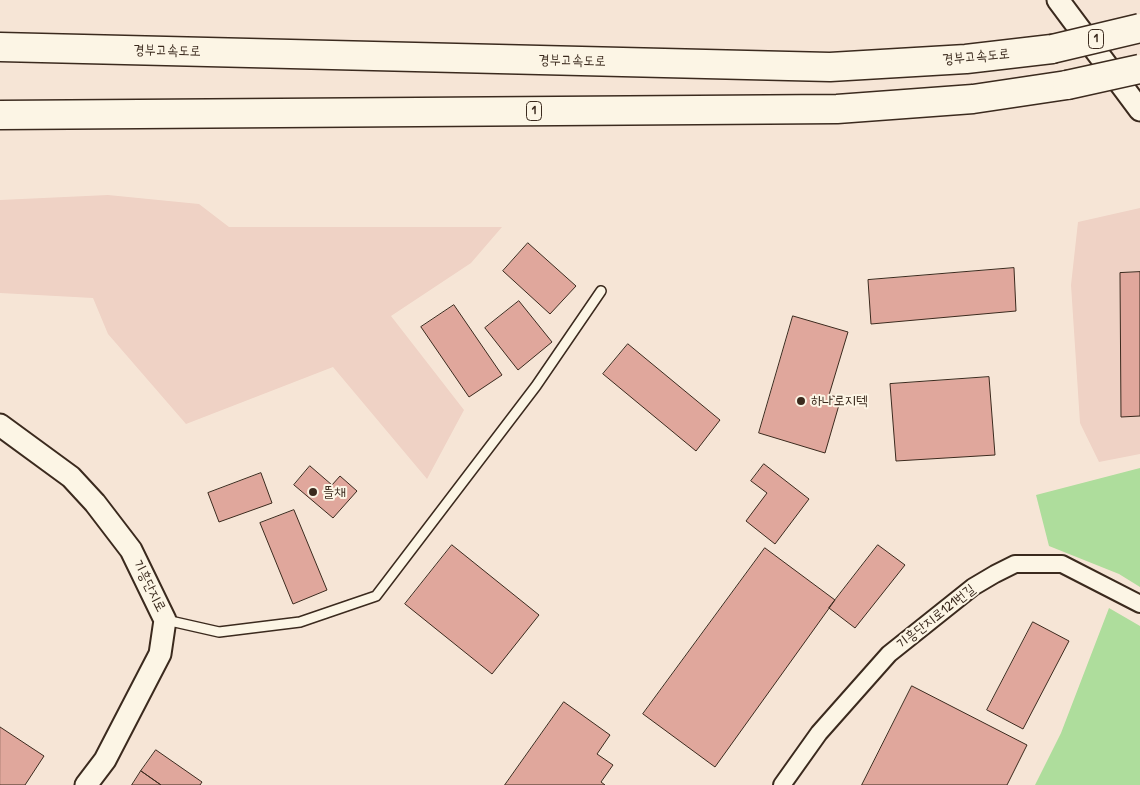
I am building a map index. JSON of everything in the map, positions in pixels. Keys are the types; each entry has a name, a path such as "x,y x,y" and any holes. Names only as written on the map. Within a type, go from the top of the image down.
{"highway":[{"name":"경부고속도로","path":"0,47 830,67 966,59 1052,49 1140,28"},
{"name":"1","path":"0,115 837,109 973,100 1140,70"}],"street":[{"path":"1058,0 1140,110"},
{"name":"기흥단지로","path":"0,425 71,477 95,503 131,550 165,620 160,654 105,760 86,785"},
{"name":"기흥단지로121번길","path":"782,785 819,733 888,654 973,587 995,574 1015,564 1062,564 1140,604"}],"lane":[{"path":"165,620 219,632 300,622 376,596 536,386 601,291"}],"shaded area":[{"path":"108,195 199,204 229,227 502,227 471,263 391,316 464,410 427,479 333,367 186,424 108,334 93,298 0,293 0,200"},
{"path":"1140,208 1140,454 1099,462 1080,423 1071,285 1078,222"}],"green space":[{"path":"1140,468 1140,587 1119,574 1049,546 1036,495"},
{"path":"1109,608 1140,626 1140,785 1035,785 1061,733"}],"building":[{"path":"528,243 576,286 550,314 503,271"},
{"path":"1014,268 1016,311 871,324 868,280"},
{"path":"1140,272 1140,416 1121,417 1120,273"},
{"path":"519,301 552,342 518,370 485,328"},
{"path":"454,305 502,375 469,397 421,327"},
{"path":"793,316 848,332 829,395 841,398 825,453 759,433"},
{"path":"628,344 720,420 696,451 603,374"},
{"path":"989,377 995,455 896,461 890,384"},
{"path":"764,464 809,499 775,544 746,521 767,493 751,481"},
{"path":"310,466 332,485 340,476 357,491 333,518 294,485"},
{"path":"261,473 272,503 219,522 208,493"},
{"path":"294,510 327,590 293,604 260,523"},
{"path":"452,545 539,615 492,674 405,604"},
{"path":"878,545 905,565 855,628 829,608"},
{"path":"765,548 835,600 715,767 643,714"},
{"path":"1033,622 1069,641 1023,729 987,710"},
{"path":"912,686 1027,745 1007,785 862,785"},
{"path":"564,702 610,735 597,754 613,765 601,782 605,785 505,785"},
{"path":"0,727 44,756 25,785 0,785"},
{"path":"156,750 202,782 200,785 161,785 141,771"},
{"path":"141,771 161,785 132,785"}],"place":[{"name":"하나로지텍","path":"801,401"},
{"name":"뜰채","path":"313,492"}]}
